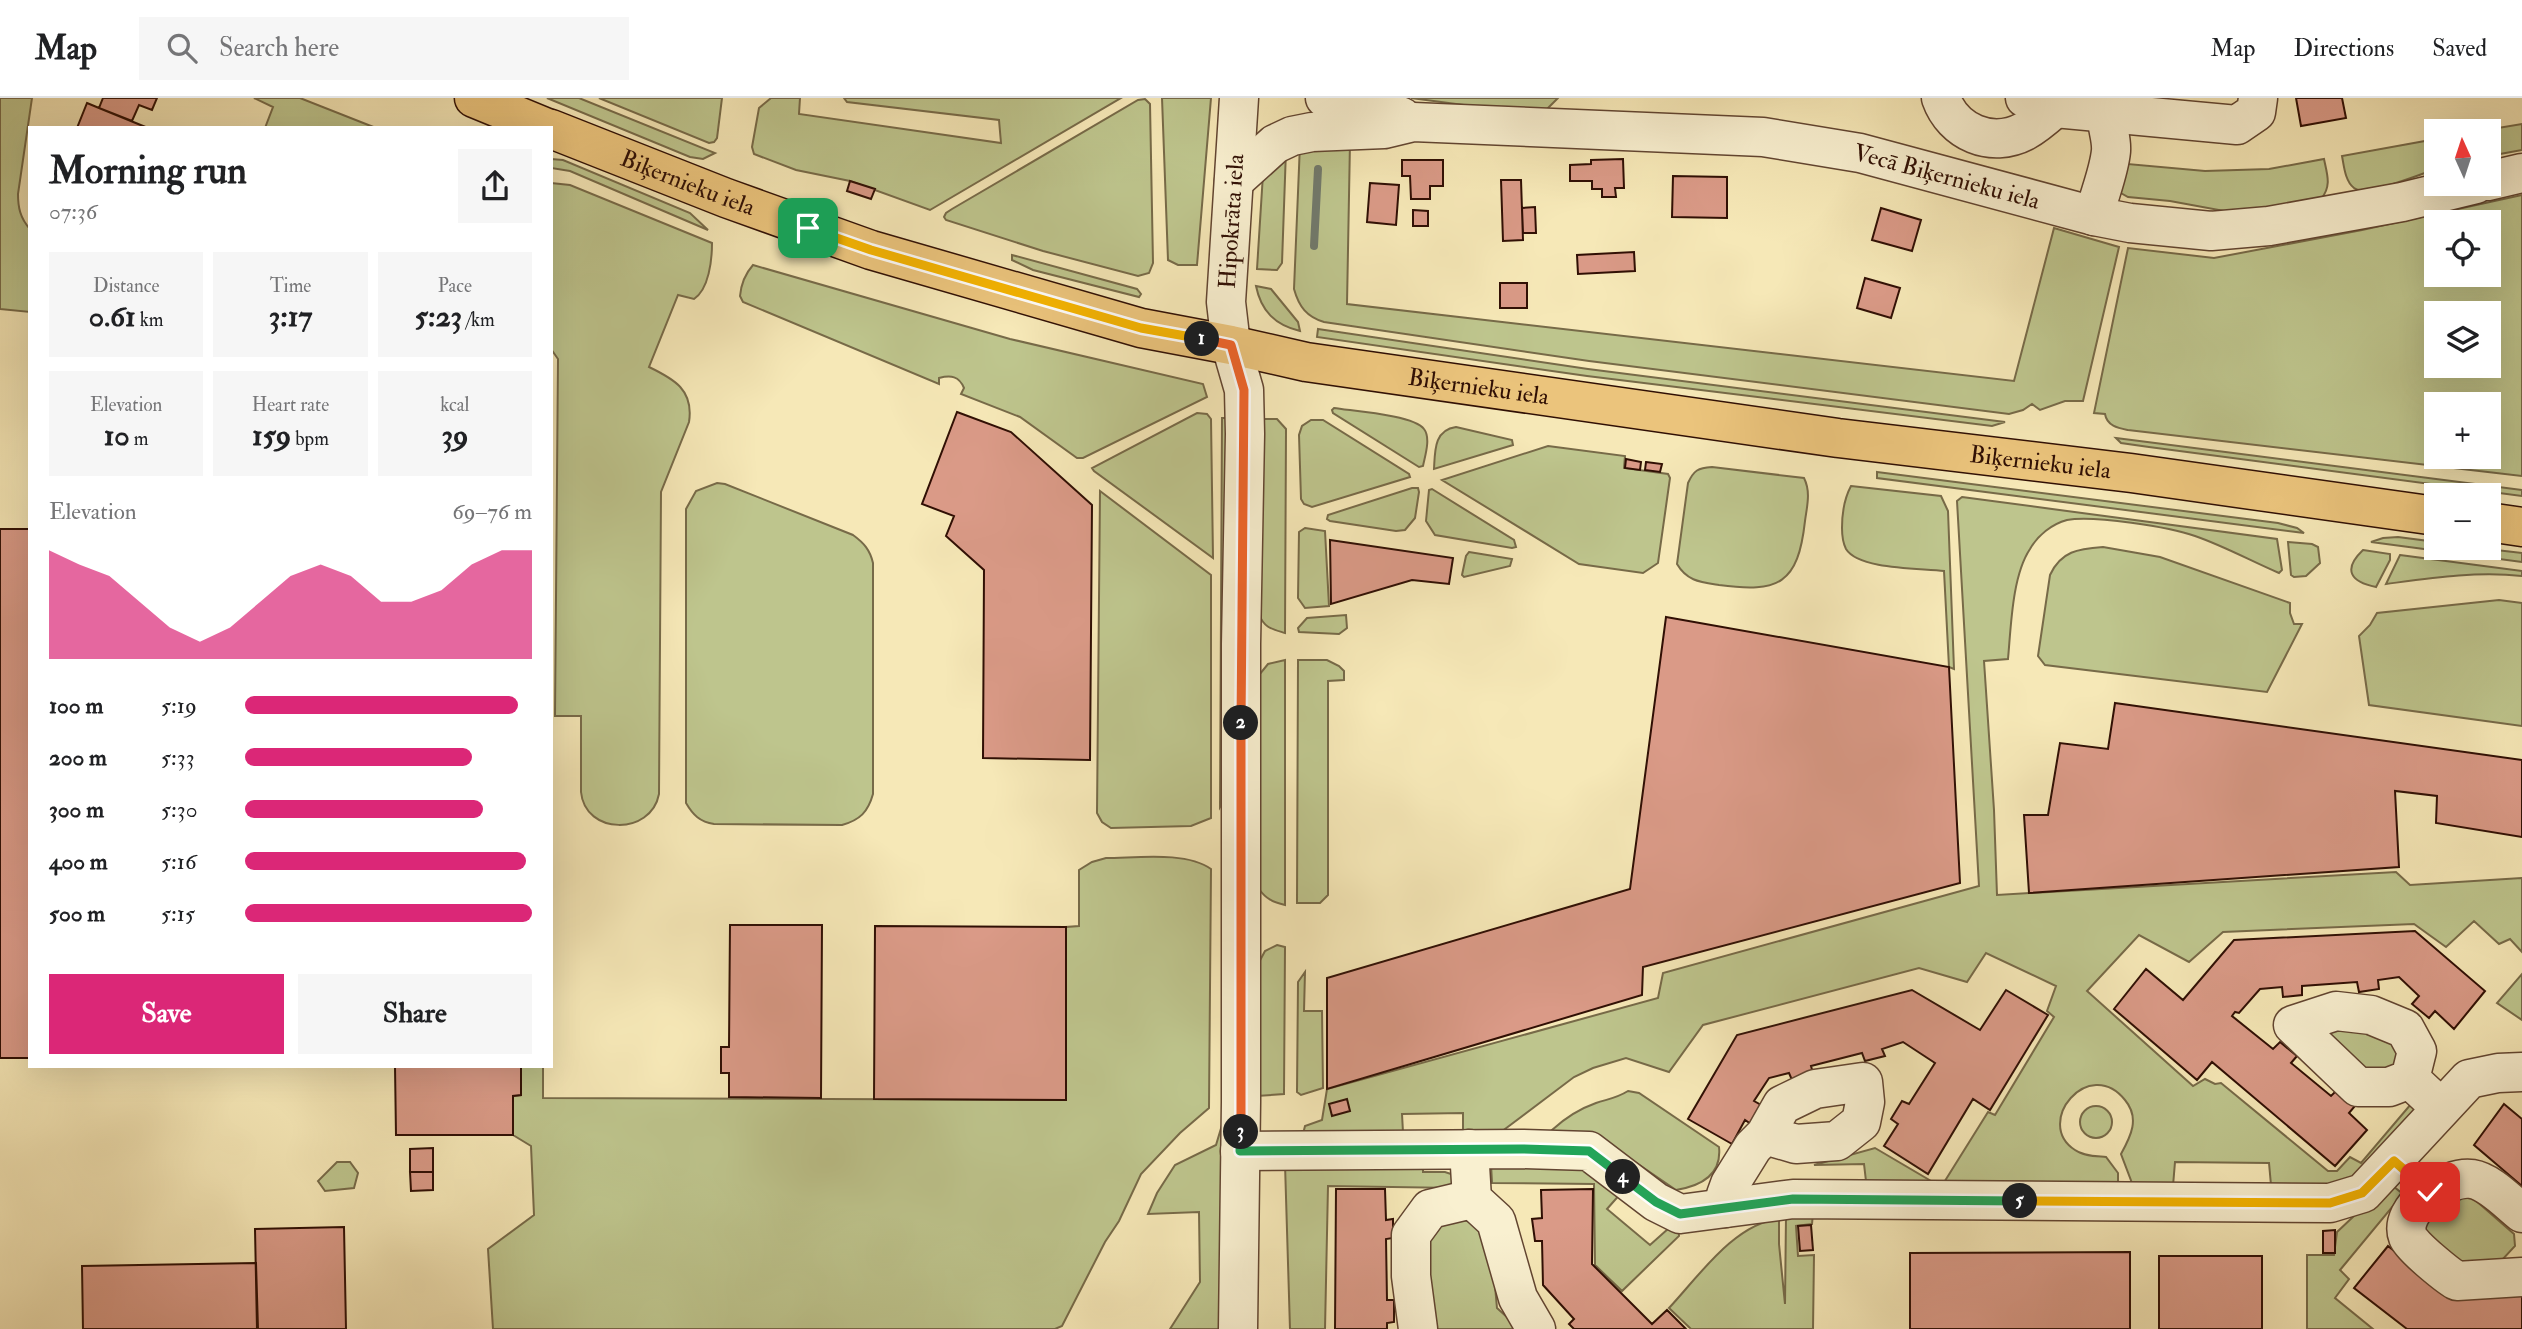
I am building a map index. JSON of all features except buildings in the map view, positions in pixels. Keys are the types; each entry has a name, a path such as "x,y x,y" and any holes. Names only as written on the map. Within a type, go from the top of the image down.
{"main road":[{"name":"Biķernieku iela","path":"474,98 542,126"},
{"name":"Biķernieku iela","path":"553,131 746,206 871,250 1141,328 1306,362 1838,438 2132,473 2424,514"},
{"path":"2501,524 2522,527"}],"street":[{"name":"Hipokrāta iela","path":"1238,1329 1245,434 1244,390 1231,345 1226,289 1239,98"},
{"name":"Vecā Biķernieku iela","path":"1325,98 1381,108 1413,122"},
{"path":"1941,98 1945,110 1958,125 1973,135 1990,139 2007,138 2024,131 2040,103 2107,120 2219,110 2237,125 2256,112 2258,98"},
{"path":"2097,202 2111,149 2112,139 2107,120"},
{"name":"Vecā Biķernieku iela","path":"1234,181 1275,144 1292,136 1331,130 1384,129 1413,122 1763,137 1860,153 2097,202 2130,223 2211,231 2269,226 2427,196"},
{"path":"2501,178 2522,173"},
{"path":"1240,1151 1589,1151 1656,1202 1680,1214 1793,1199 2330,1203 2362,1193 2469,1079 2498,1073 2522,1072"},
{"path":"2410,1079 2440,1107"},
{"path":"1725,1209 1730,1184 1753,1147 1765,1135"},
{"path":"1469,1149 1472,1199 1496,1221 1518,1298 1536,1329"},
{"path":"2394,1161 2430,1192"},
{"path":"2522,1213 2485,1184 2474,1179 2460,1179 2445,1183 2430,1192 2409,1217 2407,1228 2408,1239 2457,1281 2522,1278"},
{"path":"1418,1329 1411,1276 1411,1234 1430,1209 1472,1199"}],"green space":[{"path":"0,98 32,98 18,194 20,212 28,226 28,312 0,309"},
{"path":"254,98 300,98 371,126 266,126 273,107"},
{"path":"547,98 579,98 715,153 703,159 690,157"},
{"path":"599,98 722,98 717,138 709,143"},
{"path":"771,98 800,98 799,114 1001,143 999,120 847,102 844,98 1121,98 930,210 850,181 796,170 754,154 752,147 759,108"},
{"path":"1162,98 1211,98 1197,265 1178,265 1168,260"},
{"path":"1411,98 1558,98 1547,109 1531,114"},
{"path":"1145,99 1150,104 1153,263 1149,273 1138,276 1043,251 946,220 944,217 952,209 1138,100"},
{"path":"2522,124 2522,150 2501,154 2501,128"},
{"path":"2424,141 2424,173 2394,184 2360,190 2354,188 2349,181 2342,156"},
{"path":"1350,142 1347,304 2014,381 2054,228 2119,247 2083,401 2065,401 2040,410 2032,404 2009,414 1589,361 1324,322 1304,310 1294,289 1300,144"},
{"path":"1286,150 1282,263 1277,270 1257,269 1263,174"},
{"path":"553,159 563,160 690,213 708,230 570,171 553,168"},
{"path":"2324,159 2328,185 2321,199 2235,213 2170,201 2128,197 2119,192 2117,163 2205,171 2269,169"},
{"path":"553,183 570,185 712,243 710,266 703,288 694,299 678,295 649,367 680,387 690,411 689,422 661,492 659,794 654,808 632,823 605,823 585,806 581,792 581,716 555,716 558,359 553,352"},
{"path":"2522,195 2522,476 2462,469 2501,469 2501,392 2424,392 2424,465 2128,430 2111,424 2105,414 2094,413 2128,248 2214,258 2424,216 2424,287 2501,287 2501,210 2453,210"},
{"path":"1012,255 1137,289 1141,294 1139,297 1033,270 1012,260"},
{"path":"753,265 1010,339 1203,384 1207,397 1083,458 1077,458 1020,417 961,394 964,388 954,377 939,378 939,384 743,302 740,296 741,288"},
{"path":"1256,286 1271,289 1298,322 1300,331 1283,325 1270,316 1261,303"},
{"path":"1318,329 1588,369 2005,422 1992,426 1587,376 1317,337"},
{"path":"1334,408 1396,417 1418,424 1427,437 1423,466 1419,467 1333,413"},
{"path":"1197,413 1207,414 1211,419 1213,558 1092,468"},
{"path":"1222,418 1229,418 1223,802 1220,807"},
{"path":"1259,419 1277,419 1286,429 1285,633 1266,625 1259,614"},
{"path":"1311,420 1323,420 1410,477 1312,507 1304,504 1301,499 1299,435 1302,426"},
{"path":"1456,427 1512,440 1513,445 1434,469 1437,442 1443,432"},
{"path":"2116,438 2467,483 2424,483 2121,443"},
{"path":"1548,446 1625,456 1624,468 1668,474 1670,478 1658,563 1643,573 1579,564 1442,480"},
{"path":"1712,467 1804,478 1808,499 1802,542 1791,571 1782,580 1757,587 1719,585 1700,582 1690,577 1677,564 1688,483 1697,470"},
{"path":"1877,472 2278,523 2297,528 2304,533 1877,478"},
{"path":"717,483 853,535 870,554 873,563 873,794 869,806 858,818 848,823 714,824 697,817 686,803 686,509 696,491"},
{"path":"1851,486 1941,496 1948,511 1954,669 1949,667 1944,571 1877,564 1853,556 1845,547 1842,530 1844,506"},
{"path":"2501,487 2522,490 2522,496 2501,493"},
{"path":"1418,488 1419,492 1415,518 1405,530 1396,531 1327,519 1328,515"},
{"path":"1432,489 1514,540 1516,547 1435,535 1426,521 1429,490"},
{"path":"1100,491 1211,575 1211,818 1191,826 1111,828 1102,822 1097,813"},
{"path":"1962,497 2277,539 2282,570 2279,573 2195,536 2131,523 2094,519 2067,520 2051,527 2037,539 2019,573 2008,659 1984,661 1997,895 2396,872 2410,885 2522,878 2522,952 2510,939 2499,944 2474,921 2446,947 2414,924 2223,932 2189,962 2139,935 2087,991 2193,1086 2205,1079 2215,1084 2221,1083 2328,1171 2337,1171 2350,1157 2361,1163 2411,1104 2418,1111 2346,1187 2271,1185 2269,1163 2175,1162 2173,1186 2132,1183 2121,1154 2131,1134 2133,1120 2130,1107 2111,1088 2096,1085 2082,1089 2071,1098 2063,1110 2060,1124 2064,1138 2075,1150 2086,1155 2106,1157 2118,1173 2118,1182 2103,1185 1943,1184 1988,1112 1995,1115 2054,1017 2047,1011 2056,986 1986,953 1967,982 1919,968 1703,1025 1669,1072 1626,1058 1593,1068 1574,1077 1501,1132 1463,1132 1463,1113 1402,1114 1403,1132 1307,1134 1305,1126 1322,1120 1327,1089 1658,998 1663,973 1979,886 1957,501"},
{"path":"1305,528 1325,531 1329,606 1305,608 1298,598 1299,532"},
{"path":"2383,538 2424,540 2424,549 2371,542"},
{"path":"2288,542 2318,547 2320,563 2306,576 2291,575"},
{"path":"2103,547 2160,557 2290,603 2294,624 2302,624 2267,692 2045,665 2038,656 2050,575 2065,556"},
{"path":"2363,550 2390,554 2390,560 2376,587 2360,582 2352,574 2353,564"},
{"path":"2501,551 2522,553 2522,562 2501,559"},
{"path":"1469,552 1512,559 1510,566 1464,577 1462,575"},
{"path":"2400,555 2522,571 2522,576 2471,575 2386,584"},
{"path":"2499,600 2522,603 2522,726 2369,705 2359,636 2377,613"},
{"path":"1346,615 1347,628 1339,634 1299,632 1298,628 1307,618"},
{"path":"1285,660 1285,905 1270,900 1259,889 1259,675 1268,664"},
{"path":"1298,660 1327,660 1344,671 1344,680 1328,681 1328,895 1320,903 1297,903"},
{"path":"1106,858 1175,858 1201,863 1211,869 1209,1108 1180,1133 1141,1174 1119,1221 1105,1242 1062,1326 1055,1329 493,1329 488,1249 534,1215 531,1146 513,1135 513,1096 521,1095 521,1068 543,1068 543,1098 1065,1100 1066,927 1079,926 1079,870"},
{"path":"1277,945 1285,947 1284,1094 1257,1096 1257,966 1265,951"},
{"path":"1305,972 1304,1011 1322,1011 1323,1088 1301,1095 1297,1092 1298,982"},
{"path":"2522,974 2522,1020 2497,1003"},
{"path":"2375,1024 2403,1053 2387,1073 2366,1075 2317,1038 2325,1027"},
{"path":"1628,1091 1639,1093 1719,1147 1717,1165 1708,1178 1694,1186 1676,1190 1597,1136 1555,1134 1552,1130 1584,1108"},
{"path":"2096,1106 2108,1110 2112,1122 2108,1134 2096,1138 2084,1134 2080,1122 2084,1110"},
{"path":"1225,1115 1225,1329 1170,1329 1200,1282 1199,1212 1148,1214 1157,1193 1175,1165 1216,1145"},
{"path":"1875,1148 1931,1181 1866,1181 1864,1164 1814,1165"},
{"path":"337,1162 350,1162 358,1173 354,1188 325,1191 318,1181"},
{"path":"1285,1164 1423,1164 1423,1172 1445,1172 1457,1176 1456,1188 1328,1186 1325,1329 1290,1329"},
{"path":"1491,1164 1581,1165 1622,1192 1607,1209 1650,1245 1669,1228 1678,1228 1679,1236 1622,1291 1595,1265 1594,1184 1492,1183"},
{"path":"2389,1183 2403,1194 2340,1270 2349,1279 2335,1298 2373,1329 2307,1329 2307,1255 2334,1255 2337,1232"},
{"path":"2453,1191 2466,1192 2514,1234 2515,1246 2489,1274 2471,1274 2423,1238 2426,1222"},
{"path":"1813,1213 1812,1224 1796,1226 1798,1256 1814,1255 1813,1329 1691,1329 1669,1308 1718,1253 1747,1230 1779,1219 1785,1304 1786,1216"},
{"path":"1444,1220 1481,1221 1492,1252 1497,1308 1520,1329 1432,1329 1420,1237"}],"waterway":[{"path":"1314,246 1318,169"}],"route":[{"path":"808,228 871,250 1141,328 1231,345 1244,390 1245,434 1241,644 1240,1151 1589,1151 1656,1202 1680,1214 1793,1199 2330,1203 2362,1193 2394,1161 2430,1192"}]}
